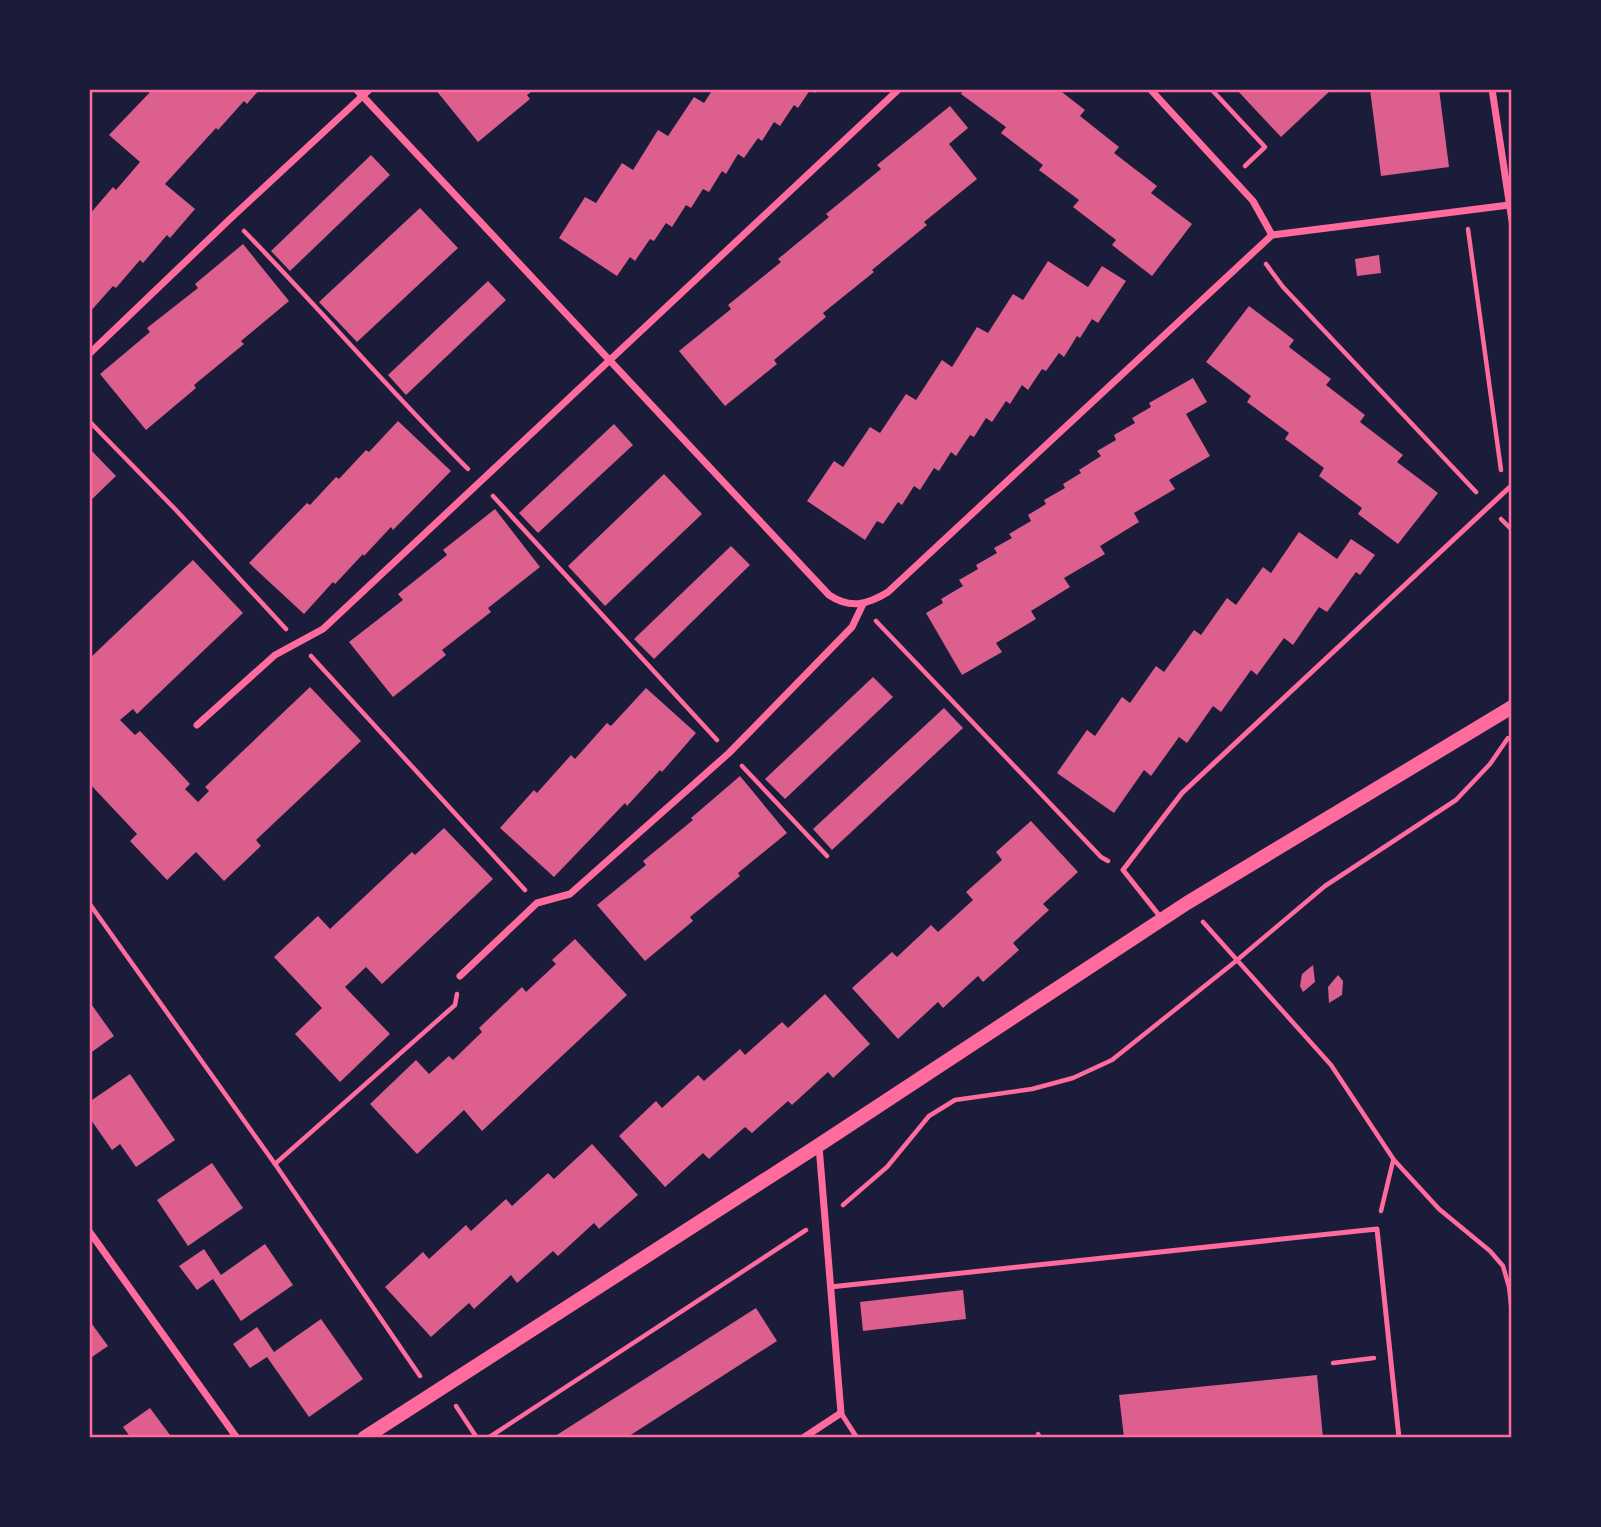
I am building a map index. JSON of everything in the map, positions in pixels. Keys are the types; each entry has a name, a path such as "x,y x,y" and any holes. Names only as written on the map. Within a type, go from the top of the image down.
{"main road":[{"path":"364,1438 819,1145 1187,903 1512,707"}],"street":[{"path":"356,89 829,595 839,602 849,604 863,604 888,592 1272,235 1509,205"},
{"path":"89,354 370,89"},
{"path":"197,725 275,655 323,629 900,89"},
{"path":"1150,89 1253,201 1272,235"},
{"path":"1492,89 1512,221"},
{"path":"460,976 537,903 569,894 729,753 852,627 863,604"},
{"path":"803,1438 841,1413 819,1145"},
{"path":"89,1231 237,1438"}],"lane":[{"path":"1162,919 1124,870 1182,793 1512,485"},
{"path":"830,1287 1377,1229 1399,1438"},
{"path":"841,1413 857,1438"}],"path":[{"path":"1211,89 1265,147 1232,179"},
{"path":"1465,211 1504,492"},
{"path":"231,218 425,426 481,482 827,856"},
{"path":"1255,250 1283,287 1490,506"},
{"path":"89,421 184,518 537,903"},
{"path":"863,604 882,628 1101,857 1124,870"},
{"path":"488,1438 825,1218 887,1167 929,1116 955,1100 1032,1089 1073,1078 1112,1060 1325,886 1456,800 1490,764 1512,734"},
{"path":"89,903 438,1391 477,1438"},
{"path":"1187,903 1331,1065 1394,1160 1439,1209 1490,1251 1503,1266 1512,1313"},
{"path":"275,1164 455,1005 460,976"},
{"path":"1377,1229 1394,1160"},
{"path":"1333,1363 1390,1356"}],"building":[{"path":"153,89 260,89 247,104 244,101 218,130 216,128 165,184 195,209 170,238 167,235 143,263 140,260 116,288 113,286 89,313 89,215 113,187 116,190 140,162 109,135"},
{"path":"435,89 535,89 527,95 530,99 478,142"},
{"path":"713,89 818,89 815,93 810,90 798,108 794,105 780,126 774,122 762,141 758,138 744,158 738,154 726,174 722,171 709,192 703,189 691,208 686,205 672,227 666,223 654,241 650,239 635,261 630,257 617,276 559,238 585,197 596,203 622,163 633,170 658,130 668,136 694,97 704,103"},
{"path":"964,89 1058,89 1085,110 1080,116 1119,147 1114,153 1157,186 1151,193 1192,224 1152,276 1112,245 1116,240 1073,207 1079,200 1039,170 1043,165 1001,133 1006,127 961,94"},
{"path":"1236,89 1332,89 1281,137"},
{"path":"1370,89 1439,89 1449,167 1381,176"},
{"path":"950,106 968,128 949,144 977,179 924,222 927,225 872,270 874,272 823,313 826,317 774,360 777,364 725,406 679,351 731,309 728,305 781,262 778,259 829,217 826,214 881,169 877,165"},
{"path":"371,155 390,175 290,271 271,251"},
{"path":"420,208 458,248 357,342 319,302"},
{"path":"243,244 289,301 241,341 244,344 194,385 196,388 146,430 100,374 150,332 147,328 198,288 195,284"},
{"path":"1379,255 1381,273 1357,276 1355,259"},
{"path":"1048,261 1088,287 1102,266 1126,281 1098,323 1092,319 1064,357 1059,353 1046,371 1042,369 1028,390 1022,385 1010,404 1006,401 992,422 986,418 974,437 970,435 956,456 951,452 939,471 934,468 920,490 914,486 902,505 898,502 883,524 877,521 865,540 807,501 834,461 843,467 870,427 880,433 906,394 916,400 942,360 952,367 977,327 988,333 1013,294 1023,300"},
{"path":"488,281 506,300 406,395 388,375"},
{"path":"1249,306 1294,340 1289,347 1331,379 1326,385 1365,415 1360,422 1403,455 1397,462 1438,493 1398,544 1358,514 1362,508 1319,476 1324,468 1285,439 1289,433 1247,402 1251,396 1206,362"},
{"path":"1193,378 1207,402 1186,414 1210,456 1169,480 1175,489 1134,513 1139,522 1100,546 1105,554 1064,578 1070,587 1031,611 1036,619 996,643 1002,652 962,675 926,613 943,603 941,599 963,586 959,580 978,569 976,565 997,553 994,548 1012,538 1009,534 1031,521 1028,515 1046,504 1044,500 1065,488 1063,484 1101,456 1097,451 1116,440 1114,435 1135,423 1132,418 1151,407 1149,403"},
{"path":"398,421 451,471 393,530 391,527 335,584 333,582 304,614 249,563 307,503 310,505 336,477 339,479 366,450 369,452"},
{"path":"614,424 633,445 538,533 519,513"},
{"path":"89,448 116,476 89,502"},
{"path":"664,474 702,514 605,606 568,566"},
{"path":"495,509 540,567 488,608 491,612 442,650 446,655 393,697 349,642 403,600 398,594 447,555 443,550"},
{"path":"1299,532 1337,559 1351,539 1375,555 1360,575 1356,572 1327,612 1319,607 1293,645 1284,638 1257,675 1251,670 1221,712 1213,706 1187,743 1179,737 1151,776 1144,770 1114,813 1057,773 1087,730 1095,736 1122,697 1130,703 1156,666 1164,672 1194,630 1201,635 1227,598 1236,605 1263,567 1271,573"},
{"path":"731,546 750,565 654,659 634,639"},
{"path":"193,560 243,613 137,714 133,709 120,720 135,735 140,731 165,757 190,784 185,789 198,802 209,791 205,787 310,687 361,741 256,840 261,846 224,881 196,852 167,880 130,841 137,834 89,783 89,659"},
{"path":"873,677 893,697 785,799 765,779"},
{"path":"646,688 696,733 662,772 660,770 627,806 625,803 554,877 500,828 534,790 537,793 571,755 575,759 607,723 611,726"},
{"path":"944,708 963,728 832,850 813,829"},
{"path":"740,776 787,833 738,873 740,876 690,917 693,921 645,961 597,905 646,865 643,861 693,820 691,818"},
{"path":"1031,821 1078,872 1043,904 1049,910 1013,943 1019,950 983,982 978,976 943,1008 938,1002 898,1039 852,988 892,952 897,957 931,925 938,932 973,900 966,892 1002,860 996,852"},
{"path":"444,828 493,879 382,984 366,967 345,987 390,1034 340,1082 295,1034 322,1008 274,957 318,916 330,929 412,852 415,855"},
{"path":"575,939 627,995 482,1131 464,1110 417,1154 370,1104 416,1060 429,1074 449,1056 453,1060 482,1032 479,1028 522,987 526,992 556,964 552,960"},
{"path":"1313,965 1315,982 1303,992 1300,986 1302,974"},
{"path":"1338,975 1343,981 1342,995 1329,1003 1328,987"},
{"path":"825,994 870,1044 833,1078 828,1072 792,1105 788,1101 752,1133 745,1127 709,1159 703,1153 665,1187 619,1136 656,1101 662,1108 698,1075 704,1081 740,1049 745,1055 782,1022 788,1028"},
{"path":"89,1001 114,1036 89,1054"},
{"path":"130,1074 175,1140 136,1167 120,1144 112,1150 89,1117 89,1102"},
{"path":"592,1144 638,1195 599,1229 594,1223 558,1256 553,1251 517,1283 511,1275 474,1309 469,1303 431,1337 385,1287 423,1252 429,1259 466,1225 471,1231 506,1199 512,1206 548,1173 554,1179"},
{"path":"212,1163 243,1208 188,1246 157,1200"},
{"path":"265,1244 293,1285 241,1321 213,1279 197,1290 179,1266 204,1249 221,1275"},
{"path":"963,1290 966,1319 863,1331 860,1302"},
{"path":"756,1308 777,1341 626,1438 552,1438"},
{"path":"321,1319 363,1379 309,1417 267,1357 250,1368 233,1344 257,1327 274,1352"},
{"path":"89,1320 108,1346 89,1359"},
{"path":"1317,1375 1323,1438 1124,1438 1119,1395"},
{"path":"150,1408 170,1435 166,1438 131,1438 123,1427"}]}
